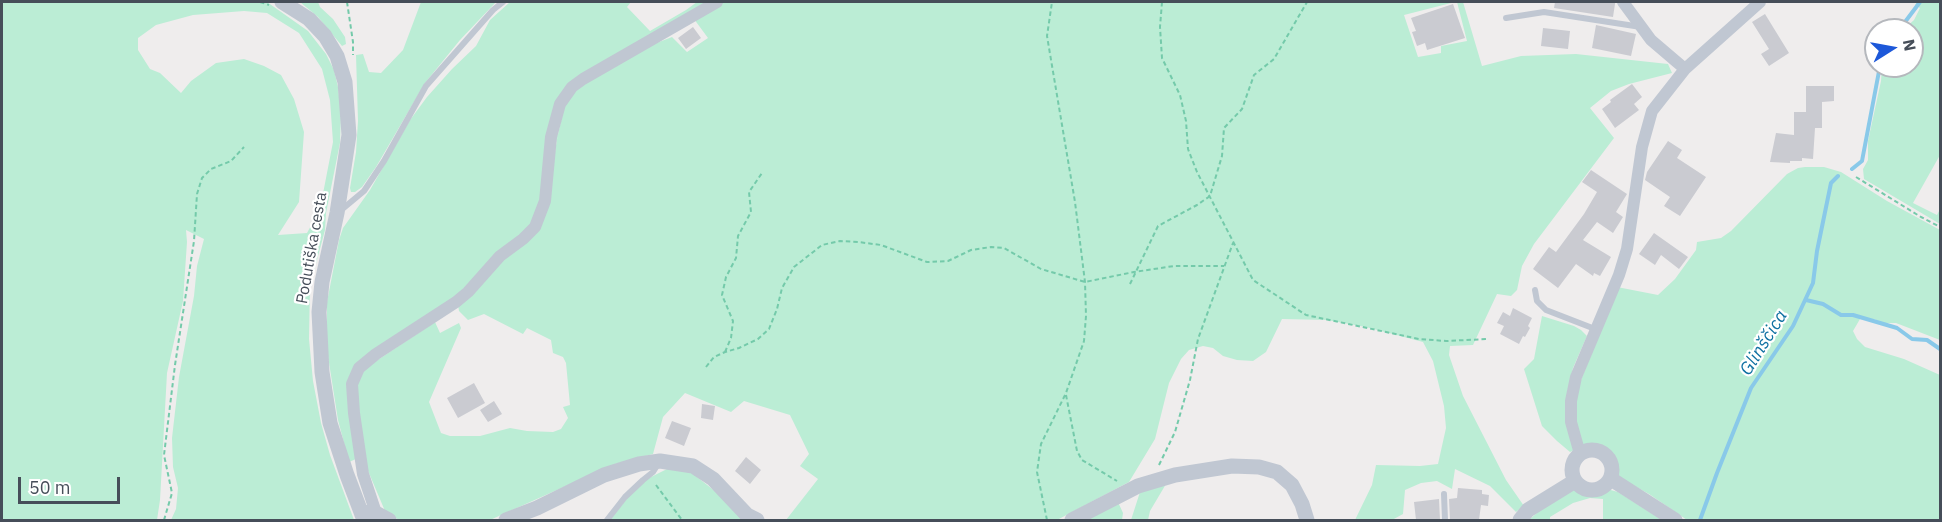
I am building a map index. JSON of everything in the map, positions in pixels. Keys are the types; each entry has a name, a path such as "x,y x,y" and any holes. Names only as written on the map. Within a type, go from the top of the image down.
{"street":[{"path":"372,517 354,413 352,384 359,368 385,348 456,302 500,256 535,227 545,201 551,136 560,104 572,87 717,2"},
{"path":"1623,2 1651,40 1685,69"},
{"path":"1580,454 1571,422 1571,401 1576,377 1619,275 1627,249 1642,147 1652,111 1685,69 1760,2"},
{"name":"Podutiška cesta","path":"275,3 309,19 325,36 337,56 345,82 349,135 338,213 322,282 319,312 322,372 330,423 346,475 372,517"},
{"path":"1596,450 1608,457 1613,469 1611,479 1605,487 1592,491 1585,489 1575,481 1572,468 1574,461 1580,454 1596,450"},
{"path":"506,520 604,476 639,464 660,461 693,466 713,478 747,515 757,520"},
{"path":"1072,520 1128,490 1176,475 1232,466 1259,466 1277,472 1292,485 1302,504 1306,520"},
{"path":"1611,479 1675,520"},
{"path":"1520,520 1528,510 1575,481"}],"lane":[{"path":"338,213 364,191 384,161 426,86 493,10 503,2"},
{"path":"1506,18 1544,12 1641,27"},
{"path":"1535,290 1537,301 1546,310 1595,329"},
{"path":"607,520 642,480 653,472 660,461"},
{"path":"1444,494 1445,520"}],"path":[{"path":"260,2 275,3"},
{"path":"345,82 353,73 353,42 347,2"},
{"path":"1047,520 1037,472 1041,444 1066,393 1084,341 1086,316 1085,282 1075,202 1047,36 1052,2"},
{"path":"1162,2 1160,27 1162,58 1180,95 1186,121 1188,149 1197,172 1253,280 1306,315 1419,339 1446,341 1487,339"},
{"path":"1130,284 1158,226 1210,196 1222,156 1224,128 1242,109 1254,75 1274,59 1307,2"},
{"path":"165,520 172,493 164,455 194,241 197,194 202,178 211,170 231,161 244,147"},
{"path":"725,351 731,338 734,321 722,295 726,277 736,258 738,236 750,212 749,192 762,173"},
{"path":"1856,177 1941,227"},
{"path":"1153,482 1175,432 1190,380 1198,339 1233,241"},
{"path":"706,367 714,357 758,339 769,329 782,288 794,267 822,245 840,242 881,245 927,262 948,261 971,250 1004,248 1041,269 1085,282 1174,267 1224,266"},
{"path":"1066,393 1077,451 1082,460 1128,490"},
{"path":"656,485 682,520"}],"green space":[{"path":"2,2 267,2 308,31 326,54 334,70 338,87 341,114 340,143 326,213 325,230 310,286 309,339 313,381 321,423 354,520 171,520 176,509 178,488 173,467 172,438 179,377 194,296 197,266 204,239 186,230 183,301 167,373 157,520 2,520","holes":["244,11 267,13 299,33 322,69 330,100 333,142 320,209 307,233 278,235 299,202 304,132 294,99 281,75 244,59 216,63 191,81 181,93 160,73 150,69 138,50 138,38 156,25 193,15"]},
{"path":"300,2 318,2 345,37 346,44 342,46 318,17"},
{"path":"421,2 496,2 460,40 425,83 376,167 362,187 351,192 358,121 356,55 363,54 369,72 381,73 403,50"},
{"path":"510,2 631,2 627,7 650,31 697,2 712,2 569,86 543,200 533,223 450,302 356,365 356,459 349,462 338,420 327,350 327,302 343,228 370,190 410,120 427,97 476,46 490,20"},
{"path":"723,2 1455,2 1404,15 1418,57 1441,53 1441,46 1467,41 1457,2 1463,2 1482,66 1521,56 1576,54 1668,64 1672,73 1611,91 1590,108 1614,138 1534,244 1522,266 1517,290 1511,296 1497,294 1473,345 1450,346 1449,355 1463,396 1506,480 1524,506 1516,512 1490,486 1455,469 1452,489 1437,481 1421,483 1405,490 1403,514 1392,520 1355,520 1372,485 1376,465 1438,464 1446,428 1444,406 1433,361 1423,342 1366,327 1327,320 1282,319 1266,352 1253,361 1223,356 1213,348 1203,346 1189,350 1181,359 1169,383 1155,439 1129,482 1057,520 786,520 818,479 800,466 809,454 790,415 744,401 731,412 685,393 663,417 653,454 615,464 490,520 399,520 385,511 366,466 356,385 364,369 435,322 440,333 459,323 461,328 429,402 441,433 450,436 480,436 510,428 553,432 561,429 568,418 563,407 570,405 566,363 563,357 553,353 551,340 527,328 523,334 484,314 468,320 459,311 458,305 499,261 527,240 551,177 562,108 574,88 646,47 672,37 687,52 708,38 694,19"},
{"path":"1917,2 1940,2 1940,155 1913,203 1937,215 1940,209 1940,224 1864,179 1863,169 1868,160 1868,141 1881,78 1924,78 1924,18 1915,18 1920,8 1915,5"},
{"path":"1805,167 1824,167 1841,172 1940,230 1940,340 1896,323 1883,323 1874,319 1860,319 1853,331 1865,347 1904,359 1940,375 1940,520 1687,520 1649,494 1616,476 1615,463 1610,452 1596,446 1583,446 1576,429 1576,393 1617,287 1658,295 1675,279 1696,250 1697,242 1721,238 1731,231 1787,174"},
{"path":"1542,316 1574,326 1587,336 1573,368 1567,393 1574,450 1570,452 1542,426 1524,369 1534,359"},
{"path":"669,468 692,473 746,520 610,520 645,480"},
{"path":"1166,484 1150,511 1148,520 1131,520 1140,492"},
{"path":"1575,488 1583,493 1596,493 1607,489 1618,492 1662,520 1603,520 1603,499 1590,498 1573,503 1550,517 1550,520 1529,520 1547,504"},
{"path":"1118,502 1123,513 1122,520 1085,520"}],"building":[{"path":"1555,2 1615,2 1615,4 1613,17 1554,8"},
{"path":"1453,4 1465,38 1427,50 1425,43 1417,46 1412,32 1416,31 1411,18"},
{"path":"1765,14 1789,53 1769,66 1761,54 1769,49 1752,22"},
{"path":"1596,25 1636,34 1631,56 1592,48"},
{"path":"693,27 701,38 686,49 678,38"},
{"path":"1543,28 1570,31 1568,49 1541,46"},
{"path":"1632,84 1642,97 1634,104 1639,110 1615,128 1602,109"},
{"path":"1806,86 1834,86 1834,101 1822,102 1822,128 1815,128 1813,159 1802,158 1802,161 1790,161 1790,163 1770,162 1776,133 1794,135 1794,112 1806,112"},
{"path":"1668,141 1682,150 1677,158 1706,177 1680,216 1664,206 1670,197 1645,180 1647,172"},
{"path":"1591,170 1627,194 1616,212 1623,217 1613,233 1597,222 1583,240 1611,257 1600,276 1594,273 1593,276 1576,264 1558,288 1533,269 1549,247 1556,252 1597,192 1582,182"},
{"path":"1654,233 1688,257 1679,269 1661,255 1655,265 1639,254"},
{"path":"1513,308 1532,318 1528,326 1530,328 1519,344 1500,334 1504,326 1497,323 1503,312 1510,316"},
{"path":"474,383 485,403 458,418 447,398"},
{"path":"494,401 502,414 488,422 480,410"},
{"path":"702,404 715,406 713,420 701,418"},
{"path":"672,421 691,428 684,446 665,438"},
{"path":"746,457 761,470 750,484 735,471"},
{"path":"1458,488 1482,490 1482,494 1489,495 1488,506 1481,505 1479,520 1450,520 1449,499 1457,498"},
{"path":"1439,499 1440,520 1416,520 1414,502"}],"waterway":[{"name":"Glinščica","path":"1908,18 1920,2"},
{"name":"Glinščica","path":"1852,169 1862,161 1878,78"},
{"name":"Glinščica","path":"1700,520 1751,388 1793,326 1813,283 1831,183 1838,176"},
{"path":"1806,300 1823,304 1841,315 1853,315 1897,328 1912,339 1927,340 1940,349"}]}
